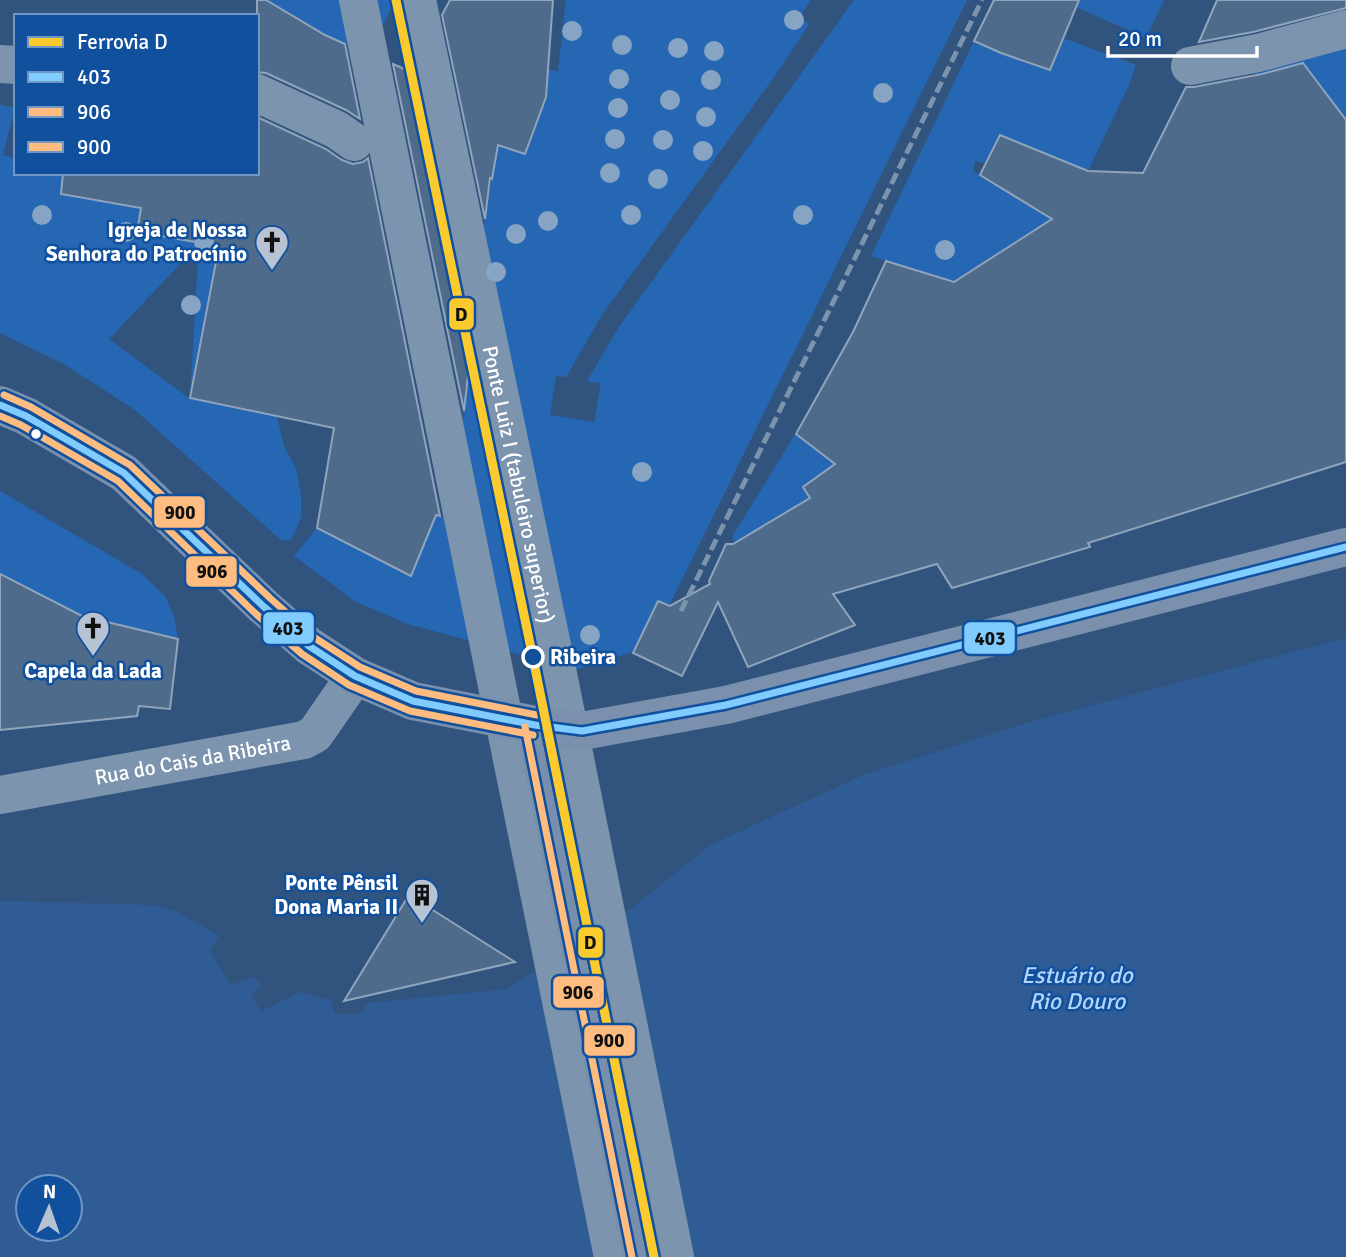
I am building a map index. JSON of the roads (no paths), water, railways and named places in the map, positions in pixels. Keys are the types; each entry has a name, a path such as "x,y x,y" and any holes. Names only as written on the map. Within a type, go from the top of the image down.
{"main road":[{"path":"0,405 26,416 124,473 281,622 309,646 355,676 413,701 535,725 582,731 726,705 1346,547"},
{"path":"535,725 643,1257"}],"street":[{"path":"358,0 612,1257"},
{"name":"Ponte Luiz I (tabuleiro superior)","path":"417,0 562,692 675,1257"},
{"path":"1189,66 1258,53 1346,29"},
{"path":"259,94 337,130 354,142"},
{"name":"Rua do Cais da Ribeira","path":"0,795 303,740 315,734 355,676"}],"water":[{"name":"Estuário do Rio Douro","path":"1346,638 1346,1257 0,1257 0,901 153,905 176,911 219,936 210,950 230,985 254,977 261,986 251,996 261,1011 300,992 332,1000 334,1014 359,1014 367,1003 507,989 619,918 711,845 863,775 1033,721"}],"railway":[{"path":"681,611 982,0"}],"rail line":[{"name":"D","path":"396,0 654,1257"}],"place":[{"name":"Igreja de Nossa Senhora do Patrocínio","path":"272,272"},
{"name":"Ribeira","path":"533,657"},
{"name":"Capela da Lada","path":"93,658"},
{"name":"Ponte Pênsil Dona Maria II","path":"422,925"}]}
